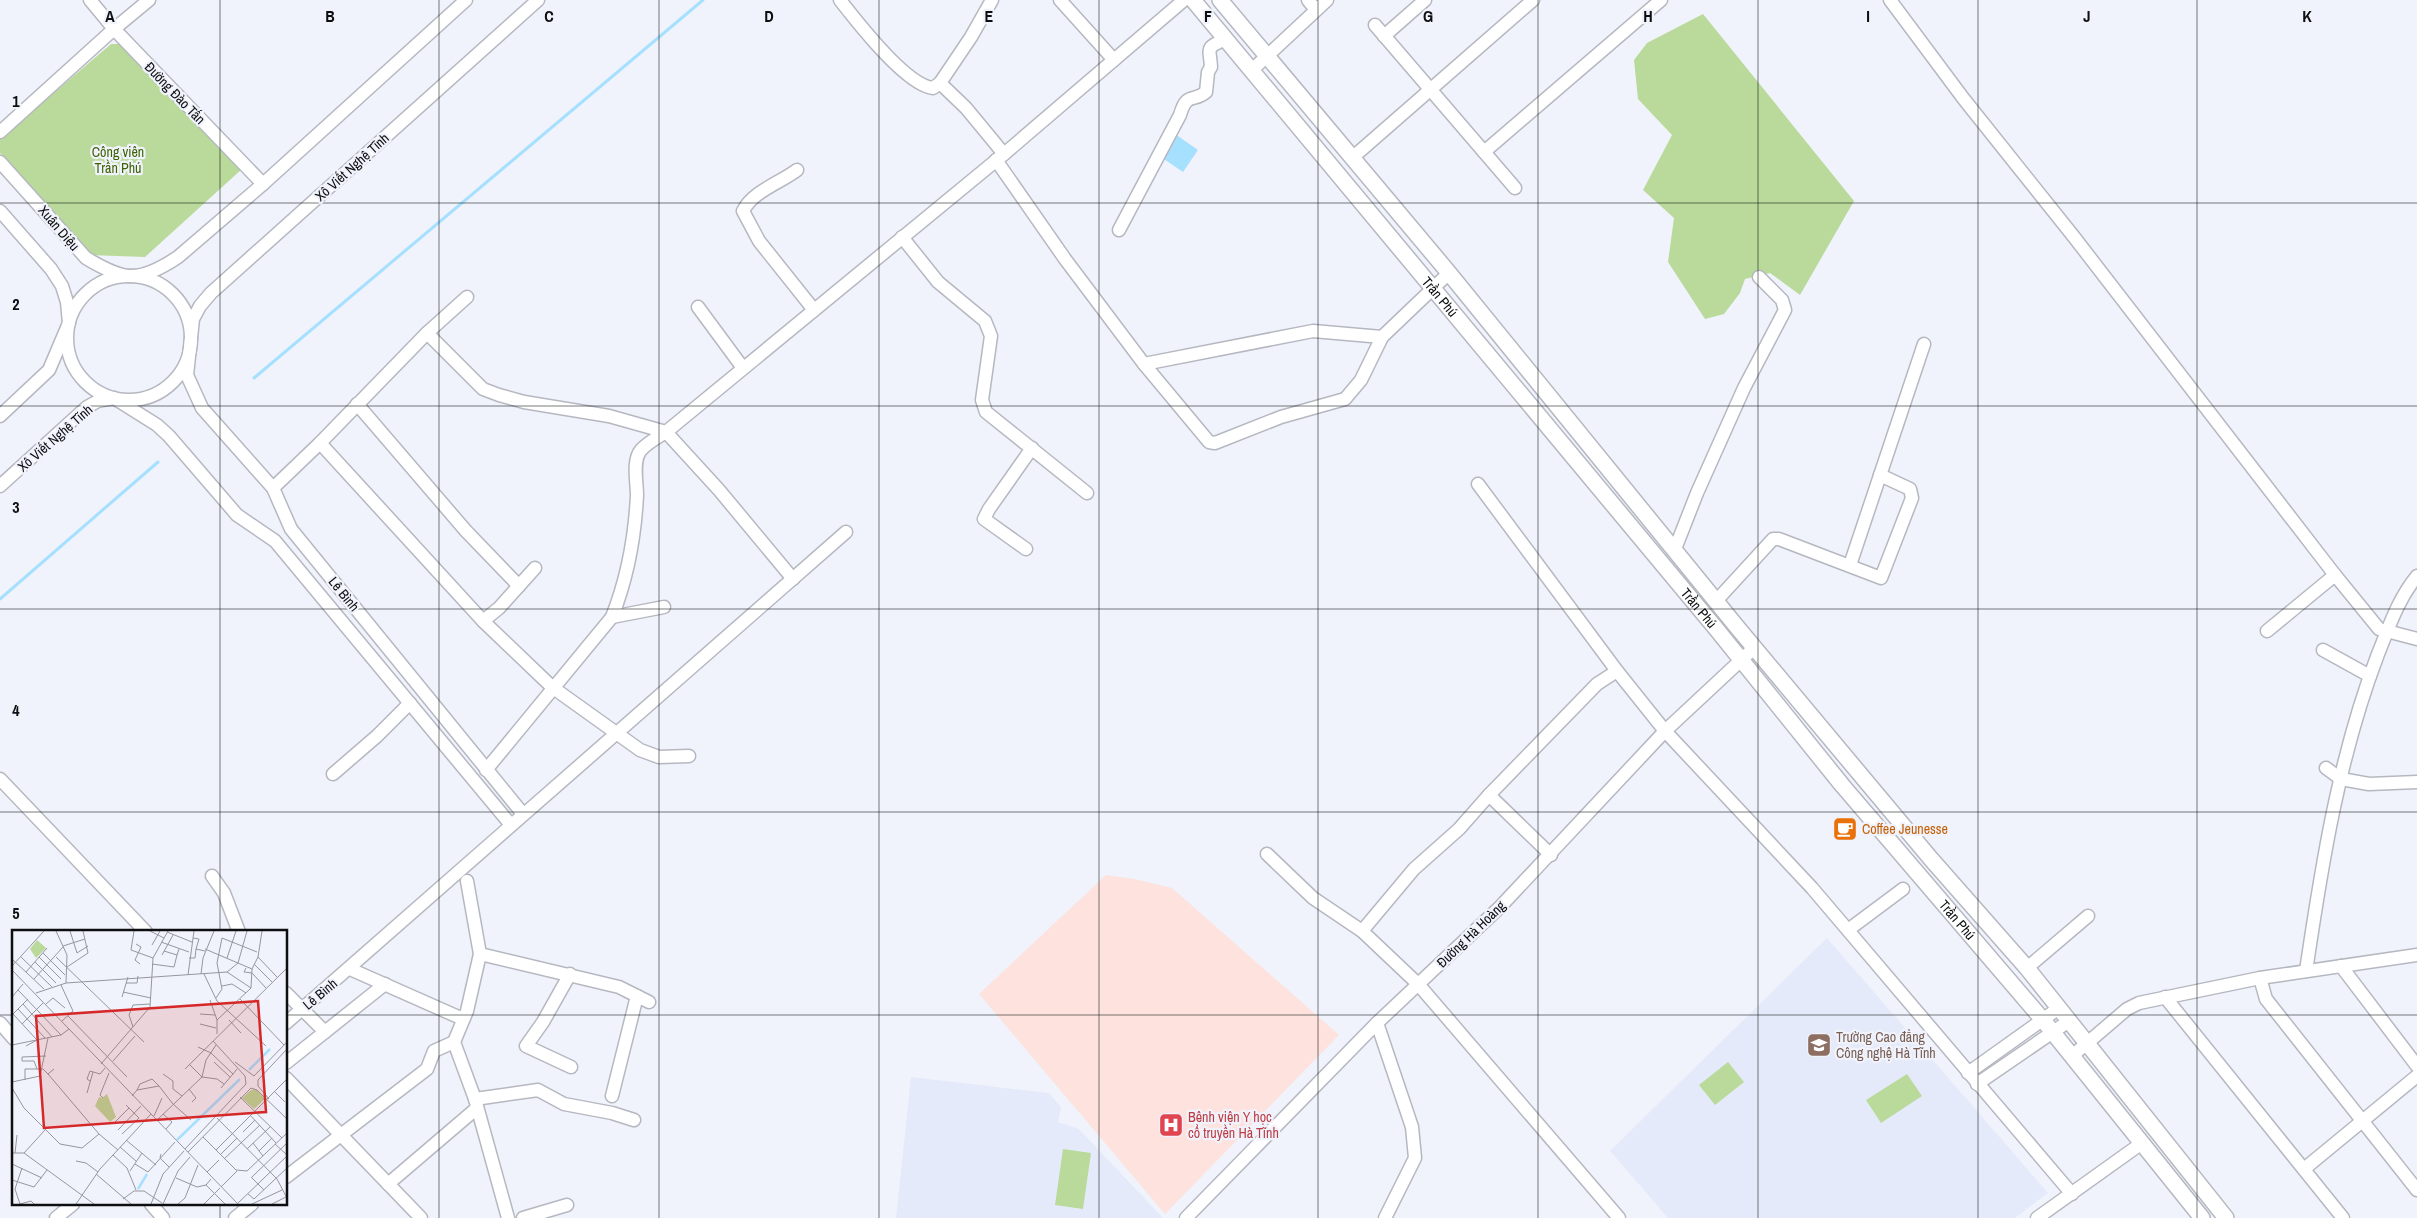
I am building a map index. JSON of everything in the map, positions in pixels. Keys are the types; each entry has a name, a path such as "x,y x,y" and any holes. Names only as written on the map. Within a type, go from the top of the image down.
{"main road":[{"name":"Trần Phú","path":"1193,0 1712,624 1876,825 2043,1020 2202,1218"},
{"name":"Trần Phú","path":"1220,0 1449,273 1717,600 1754,648 1942,872 2027,968 2226,1218"}],"street":[{"name":"Đường Đào Tấn","path":"90,0 114,29 263,184"},
{"path":"0,132 114,29 149,0"},
{"path":"0,416 49,370 80,301 98,285 114,278 130,276 168,264 263,184 466,0"},
{"name":"Xô Viết Nghệ Tĩnh","path":"192,347 194,319 200,306 211,293 538,0"},
{"path":"840,0 871,39 909,76 923,87 933,88 940,83 971,37 992,0"},
{"path":"1060,0 1114,60"},
{"path":"486,770 612,616 619,598 631,546 636,503 636,464 640,451 666,432 1000,157 1052,110 1184,0"},
{"path":"1252,70 1267,56 1312,5 1326,0"},
{"path":"1384,36 1425,0"},
{"path":"1352,158 1532,0"},
{"path":"1484,152 1661,0"},
{"path":"1890,0 1974,113 2074,237 2335,575 2379,629 2417,639"},
{"path":"1375,25 1515,188"},
{"path":"1119,230 1180,115 1183,104 1190,98 1206,92 1208,72 1211,67 1208,56 1209,49 1214,44 1226,39"},
{"path":"940,83 966,108 1000,157 1064,259 1144,364 1209,442 1215,443 1281,417 1345,399 1361,380 1382,337 1449,273"},
{"name":"Xuân Diệu","path":"0,162 86,258 98,266 130,276"},
{"path":"797,170 757,195 747,203 743,211 769,255 814,310"},
{"path":"0,211 51,268 62,286 67,302 69,323 67,342 71,361 81,378 96,391 114,398 134,401 155,396 172,384 185,367 192,347 191,330 186,313 177,298 164,286 147,279 130,276"},
{"path":"902,237 938,282 985,321 991,336 982,400 983,406 994,419 1087,493"},
{"path":"1675,549 1697,493 1744,388 1785,310 1782,300 1759,277"},
{"path":"273,488 320,443 427,333 467,297"},
{"path":"698,307 742,368"},
{"path":"1144,364 1313,330 1382,337"},
{"path":"427,333 483,389 524,402 609,416 666,432 719,490 793,578"},
{"path":"1850,565 1924,344"},
{"name":"Lê Bình","path":"192,347 187,376 202,408 273,488 292,529 523,814 350,969 288,1021"},
{"name":"Xô Viết Nghệ Tĩnh","path":"0,486 87,407 98,401 114,398"},
{"name":"Lê Bình","path":"114,398 157,425 169,436 237,515 275,541 510,825"},
{"path":"357,404 466,531 519,586"},
{"path":"320,443 483,621 552,687 615,734 640,750 650,755 689,756"},
{"path":"1026,549 984,519 1032,448"},
{"path":"1717,600 1773,539 1779,539 1881,578 1912,498 1910,489 1880,475"},
{"path":"1478,484 1617,671 1665,731 1812,888 2072,1194"},
{"path":"275,541 292,529"},
{"path":"523,814 846,532"},
{"path":"483,621 535,568"},
{"path":"2267,631 2335,575"},
{"path":"2306,971 2331,817 2354,722 2395,610 2417,576"},
{"path":"612,616 664,607"},
{"name":"Đường Hà Hoàng","path":"1186,1218 1376,1023 1500,907 1665,731 1754,648"},
{"path":"2323,650 2370,676"},
{"path":"1362,931 1414,869 1460,829 1488,795 1597,684 1617,671"},
{"path":"333,774 377,736 410,703"},
{"path":"2326,768 2341,779 2369,784 2417,782"},
{"path":"0,779 144,930"},
{"path":"1488,795 1550,855"},
{"path":"1267,854 1313,898 1362,931 1418,984 1619,1218"},
{"path":"212,876 224,893 238,930"},
{"path":"467,881 480,954 475,982 454,1042 476,1104 508,1218"},
{"path":"1848,930 1903,889"},
{"path":"2027,968 2088,916"},
{"path":"480,954 619,987 643,999 612,1096"},
{"path":"2072,1056 2127,1009 2139,1003 2260,978 2417,955"},
{"path":"2341,966 2417,1066"},
{"path":"350,969 463,1019"},
{"path":"570,974 543,1022 526,1046 571,1067"},
{"path":"2260,978 2266,999 2417,1190"},
{"path":"288,1061 385,984"},
{"path":"288,995 325,1032"},
{"path":"2165,997 2343,1218"},
{"path":"1968,1073 2059,1008"},
{"path":"1977,1084 2068,1021"},
{"path":"0,1022 12,1037"},
{"path":"1376,1023 1412,1127 1415,1158 1385,1218"},
{"path":"288,1175 427,1068 434,1051 454,1042"},
{"path":"2304,1169 2417,1076"},
{"path":"288,1080 421,1218"},
{"path":"388,1184 476,1104 538,1090 564,1104 612,1113 634,1120"},
{"path":"2037,1218 2142,1143"},
{"path":"56,1218 71,1206"},
{"path":"153,1206 163,1218"},
{"path":"235,1218 250,1206"},
{"path":"523,1218 567,1206"}],"shaded area":[{"name":"Bệnh viện Y học cổ truyền Hà Tĩnh","path":"1106,875 1172,888 1339,1035 1165,1214 979,994"},
{"name":"Trường Cao đẳng Công nghệ Hà Tĩnh","path":"1827,938 2048,1193 2015,1218 1668,1218 1610,1151"},
{"path":"911,1077 1049,1093 1061,1107 1058,1122 1079,1129 1163,1218 896,1218"}],"green space":[{"path":"1703,14 1854,201 1800,295 1770,273 1745,279 1740,293 1724,314 1705,319 1668,262 1674,218 1643,190 1672,135 1638,99 1634,60 1647,43"},
{"name":"Công viên Trần Phú","path":"111,44 123,44 242,169 145,257 89,255 0,153 0,139"},
{"path":"1728,1062 1744,1082 1715,1105 1699,1085"},
{"path":"1907,1074 1922,1096 1881,1123 1866,1100"},
{"path":"1063,1149 1091,1153 1083,1209 1055,1205"}],"water":[{"path":"1175,134 1198,150 1183,172 1161,157"}],"waterway":[{"path":"254,378 703,0"},
{"path":"0,599 158,462"}],"place":[{"name":"Coffee Jeunesse","path":"1845,829"},
{"name":"Trường Cao đẳng Công nghệ Hà Tĩnh","path":"1819,1045"},
{"name":"Bệnh viện Y học cổ truyền Hà Tĩnh","path":"1171,1125"}]}
